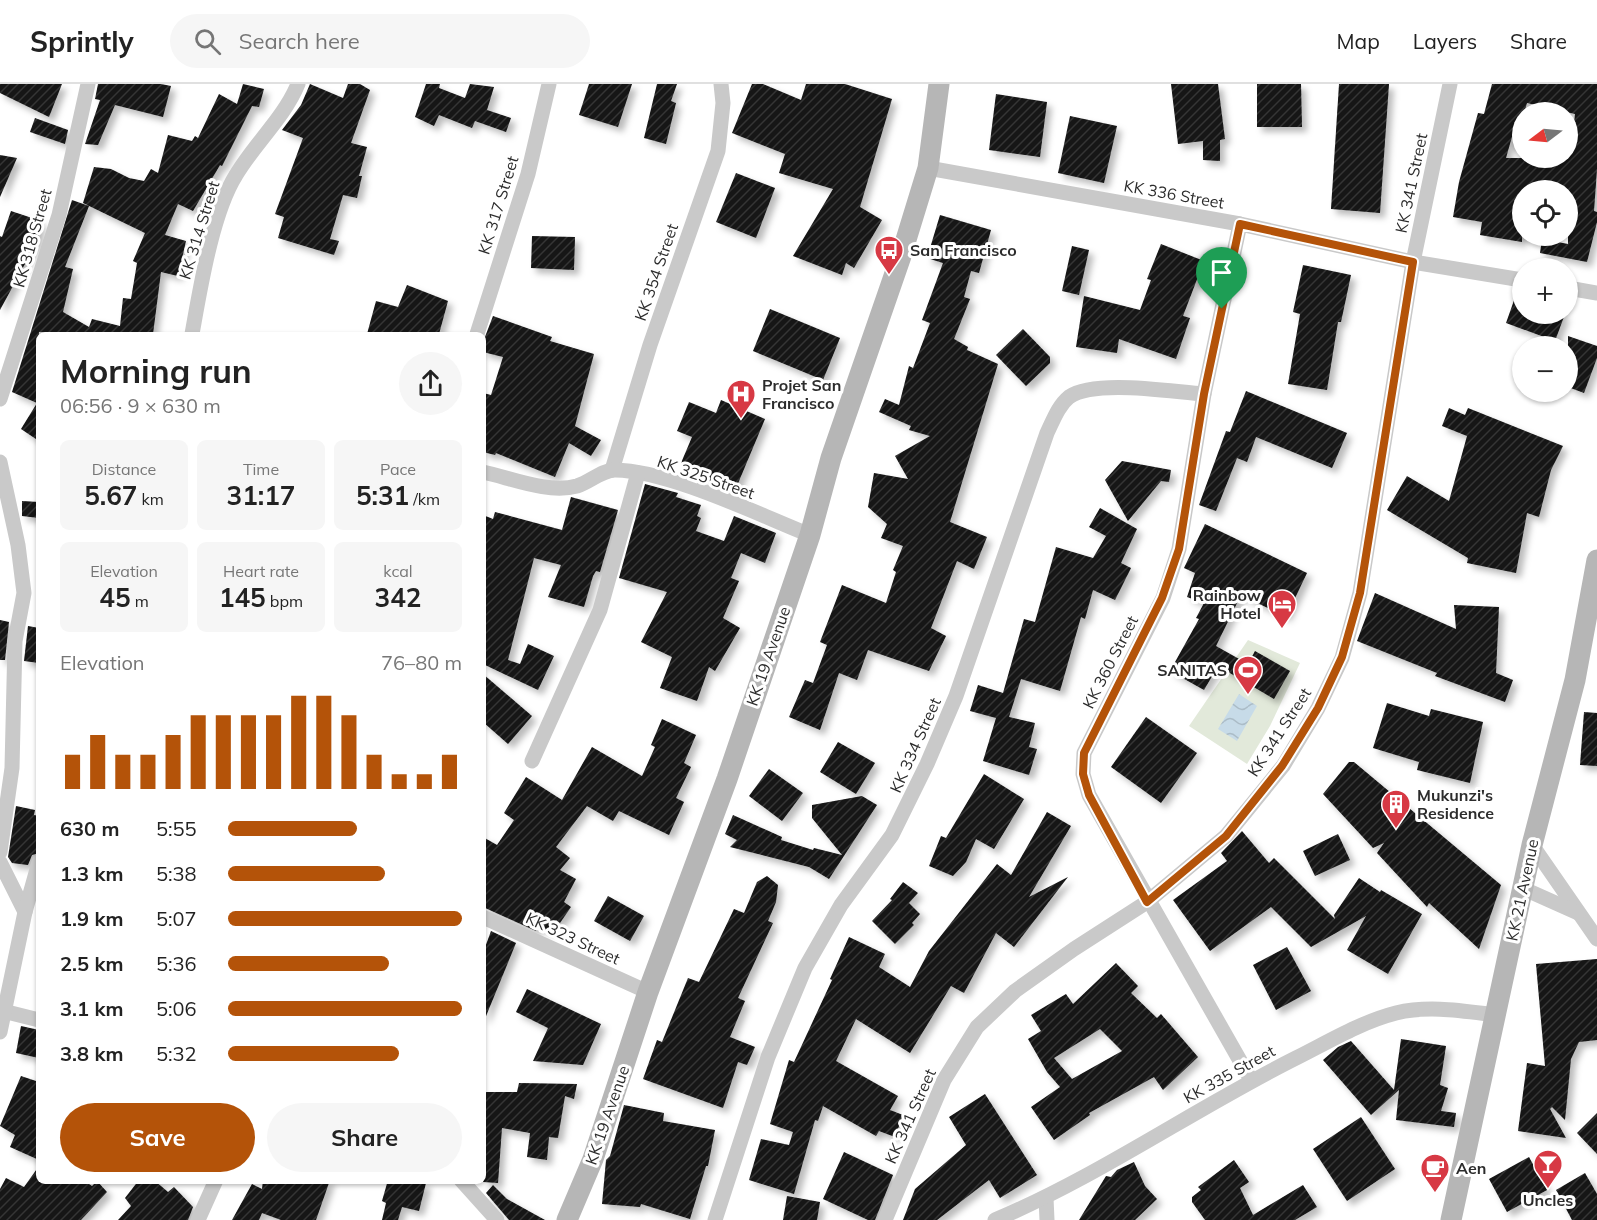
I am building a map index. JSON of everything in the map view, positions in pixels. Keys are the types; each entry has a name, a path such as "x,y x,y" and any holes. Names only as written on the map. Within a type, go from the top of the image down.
{"street":[{"name":"KK 318 Street","path":"0,399 59,215 88,84"},
{"name":"KK 314 Street","path":"192,332 217,222 234,177 290,102 298,84"},
{"name":"KK 317 Street","path":"478,332 528,174 549,84"},
{"name":"KK 354 Street","path":"612,470 650,345 718,151 723,103 721,84"},
{"name":"KK 19 Avenue","path":"567,1220 593,1159 648,992 727,779 810,535 831,458 901,256 928,168 939,84"},
{"name":"KK 341 Street","path":"885,1220 944,1080 977,1027 1015,992 1074,949 1147,902 1226,836 1282,766 1318,708 1342,657 1360,593 1413,262 1450,84"},
{"name":"KK 336 Street","path":"928,168 1240,224 1413,262 1512,278"},
{"name":"KK 360 Street","path":"1240,224 1204,394 1179,549 1166,588 1125,676 1084,753 1083,774 1089,795 1147,902 1251,1080"},
{"path":"1578,290 1597,293"},
{"name":"KK 334 Street","path":"715,1220 768,1057 805,968 841,905 892,835 932,755 956,696 1047,433 1059,409 1069,398 1083,391 1104,388 1204,394"},
{"path":"0,462 18,545 24,593 15,641 12,768 0,852"},
{"path":"486,473 558,488 578,485 612,470"},
{"name":"KK 325 Street","path":"612,470 638,473 681,484 810,535"},
{"path":"532,761 600,610 638,473"},
{"name":"KK 21 Avenue","path":"1451,1220 1522,888 1575,680 1597,560"},
{"path":"1532,845 1597,939"},
{"path":"0,862 25,912"},
{"path":"0,1032 25,912 36,873"},
{"path":"1522,888 1578,913"},
{"name":"KK 323 Street","path":"486,918 648,992"},
{"name":"KK 335 Street","path":"995,1220 1046,1198 1251,1080 1361,1025 1396,1013 1428,1009 1496,1015"},
{"path":"3,1011 36,1019"},
{"path":"198,1220 214,1184"},
{"path":"465,1184 497,1220"},
{"path":"1046,1198 1047,1220"}],"green space":[{"name":"SANITAS","path":"1248,640 1300,663 1270,726 1247,764 1189,726"}],"water":[{"path":"1239,694 1257,706 1237,741 1218,729"}],"building":[{"path":"0,84 62,84 49,117 0,93"},
{"path":"98,84 171,86 163,117 115,105 98,145 85,144 100,100 95,99"},
{"path":"243,84 264,89 259,107 252,106 222,166 220,165 193,211 178,204 165,235 186,241 178,276 161,272 153,332 36,332 36,403 12,392 72,200 89,206 65,267 73,269 63,312 89,327 92,319 120,326 123,298 131,299 137,263 133,261 145,233 83,203 94,167 111,169 129,178 144,181 151,169 158,173 168,135 192,141 195,136 198,138 219,94 237,104"},
{"path":"310,84 343,98 348,84 360,84 370,90 351,143 367,147 359,176 362,176 357,198 343,195 330,239 339,241 334,255 278,238 284,217 275,214 303,138 282,130 301,105"},
{"path":"426,84 440,84 439,88 465,98 470,84 494,87 487,110 511,118 506,132 475,121 472,128 439,115 434,126 415,117"},
{"path":"589,84 632,84 618,127 579,115"},
{"path":"657,84 677,84 671,101 676,103 666,144 644,138"},
{"path":"752,84 763,84 801,100 806,84 845,84 892,99 860,207 882,220 854,268 846,263 842,275 793,256 833,189 779,173 785,154 732,133"},
{"path":"1171,84 1218,84 1225,139 1220,140 1220,161 1203,160 1203,141 1178,144"},
{"path":"1257,84 1301,84 1302,127 1257,127"},
{"path":"1339,84 1389,84 1380,213 1331,209"},
{"path":"1492,84 1597,84 1597,169 1594,211 1597,212 1597,222 1587,262 1578,260 1578,258 1540,253 1541,246 1578,246 1578,180 1512,180 1512,240 1480,235 1482,222 1453,217 1459,182 1478,113 1484,114"},
{"path":"996,94 1047,102 1040,157 989,150"},
{"path":"1070,116 1117,126 1104,183 1058,173"},
{"path":"35,118 68,130 65,144 30,132"},
{"path":"0,155 17,158 0,197"},
{"path":"736,173 775,188 756,238 716,222"},
{"path":"11,211 41,221 38,240 0,310 0,236 2,237"},
{"path":"940,215 991,230 979,273 971,271 964,297 970,299 954,339 968,347 967,350 998,364 950,522 987,537 974,569 957,561 931,628 946,636 929,671 868,650 857,680 839,673 820,730 789,717 805,680 813,683 827,645 820,642 842,585 886,603 896,572 893,570 903,546 881,538 887,524 868,507 874,473 908,479 895,456 930,436 909,430 911,426 879,412 885,399 899,405 909,366 913,368 930,323 922,320 943,263 927,258"},
{"path":"532,236 575,237 574,270 531,268"},
{"path":"1161,244 1204,261 1183,316 1190,318 1176,359 1119,339 1117,353 1076,347 1084,296 1140,310 1151,280 1147,279"},
{"path":"1072,246 1089,250 1079,295 1062,291"},
{"path":"1303,265 1351,275 1341,322 1338,322 1327,390 1288,384 1300,314 1293,312"},
{"path":"407,285 448,301 440,332 368,332 376,301 398,307"},
{"path":"1512,306 1512,324 1561,324 1557,336 1541,336 1506,323"},
{"path":"770,309 840,338 823,380 753,351"},
{"path":"493,316 552,337 550,341 594,354 575,426 601,440 591,456 569,443 555,477 496,453 495,455 486,453 486,394 491,395 503,357 486,353 486,334"},
{"path":"1023,329 1050,357 1050,363 1026,386 996,355"},
{"path":"1578,339 1597,346 1597,358 1584,393 1578,391"},
{"path":"1246,391 1347,433 1332,468 1256,437 1247,462 1237,458 1216,511 1199,505 1226,431 1230,432"},
{"path":"721,400 765,419 734,493 681,463 692,437 677,431 689,402 716,413"},
{"path":"36,405 36,439 21,429"},
{"path":"1449,408 1465,415 1468,408 1563,446 1551,470 1539,517 1527,513 1516,573 1467,563 1468,558 1387,510 1407,476 1449,501 1467,436 1442,426"},
{"path":"1122,461 1171,470 1169,482 1161,481 1128,521 1105,480"},
{"path":"645,484 678,493 676,497 701,505 697,516 701,518 696,531 724,541 734,516 776,533 765,563 741,553 731,578 739,581 723,618 740,628 715,671 709,667 697,701 660,688 672,657 641,642 667,592 619,578"},
{"path":"571,497 618,510 600,572 596,571 593,576 584,607 548,597 561,565 534,558 508,660 520,664 528,644 554,656 538,690 486,665 486,516 493,519 495,512 562,530"},
{"path":"22,501 36,502 36,518 22,516"},
{"path":"1100,508 1137,529 1121,563 1131,568 1115,600 1093,590 1085,619 1081,617 1060,691 1021,679 1009,717 1035,723 1029,747 1037,749 1029,775 983,761 996,718 970,711 978,685 1003,693 1024,619 1035,622 1056,547 1093,558 1106,536 1089,527"},
{"path":"1205,524 1307,573 1286,617 1241,595 1216,646 1248,664 1255,651 1290,671 1274,699 1218,666 1204,690 1170,671 1199,619 1196,618 1204,603 1187,597 1195,573 1184,568"},
{"path":"1375,593 1456,629 1454,605 1499,607 1496,673 1513,680 1505,702 1435,676 1437,673 1357,641"},
{"path":"0,620 9,622 5,660 0,660"},
{"path":"28,626 36,627 36,663 24,661"},
{"path":"486,677 532,716 508,744 486,725"},
{"path":"1387,703 1429,716 1431,709 1483,722 1470,783 1417,770 1419,762 1373,748"},
{"path":"1584,712 1597,713 1597,766 1580,765"},
{"path":"1146,717 1197,753 1161,803 1111,767"},
{"path":"662,719 696,735 684,763 691,767 676,798 684,802 669,835 619,811 613,821 587,806 556,847 570,858 560,870 576,879 564,902 571,907 560,923 556,920 548,932 540,926 536,931 486,908 486,839 497,845 514,820 504,813 526,777 562,800 592,747 642,776 655,747 651,745"},
{"path":"838,742 875,763 856,794 820,772"},
{"name":"Mukunzi's Residence","path":"1349,762 1354,762 1501,885 1479,949 1429,903 1427,907 1377,853 1384,843 1373,848 1323,794"},
{"path":"769,769 803,793 782,821 749,796"},
{"path":"984,774 1024,799 994,849 976,839 966,862 953,876 929,866 941,836 946,838"},
{"path":"862,796 877,805 829,879 809,867 730,847 737,840 725,834 733,815 782,837 781,840 813,850 814,848 842,855 812,818 812,805"},
{"path":"16,806 35,810 36,854 32,855 28,865 12,863 8,857"},
{"path":"1047,812 1071,826 1029,897 1068,877 1014,947 996,933 964,993 951,986 910,1053 856,1019 836,1061 898,1096 890,1110 903,1115 895,1137 879,1131 876,1136 823,1106 818,1121 815,1120 794,1194 749,1180 761,1139 789,1145 793,1132 770,1124 789,1060 794,1062 849,937 885,954 879,967 910,987 929,951 997,864 1011,875"},
{"path":"1242,831 1269,863 1274,858 1335,919 1334,915 1359,878 1422,914 1388,974 1347,950 1366,916 1311,947 1271,907 1210,951 1173,900 1227,861 1221,853"},
{"path":"1338,834 1350,860 1315,876 1303,851"},
{"path":"767,876 778,885 776,902 768,921 773,923 738,998 745,1001 730,1037 755,1047 747,1065 738,1062 723,1108 643,1079 657,1040 662,1042 688,978 699,982 734,909 744,913 757,882"},
{"path":"903,882 918,893 909,903 920,914 912,923 914,925 895,944 872,921 892,900 890,899"},
{"path":"608,896 644,916 630,941 594,921"},
{"path":"491,931 516,943 486,1016 486,945"},
{"path":"1287,947 1311,991 1276,1010 1253,965"},
{"path":"1597,959 1597,1040 1579,1042 1571,1059 1565,1120 1552,1107 1550,1109 1566,1138 1518,1131 1527,1063 1545,1066 1536,964"},
{"path":"1116,963 1138,986 1131,993 1157,1018 1161,1014 1198,1057 1163,1090 1154,1077 1089,1113 1090,1115 1054,1140 1031,1107 1060,1087 1047,1072 1028,1039 1041,1031 1031,1015 1066,994 1073,1004","holes":["1100,1029 1122,1051 1072,1079 1054,1058"]},
{"path":"527,989 601,1024 583,1065 533,1061 548,1028 516,1012"},
{"path":"21,1026 36,1029 36,1057 16,1053"},
{"path":"1401,1039 1446,1046 1440,1085 1448,1088 1441,1111 1456,1113 1454,1127 1396,1120 1399,1090 1371,1115 1323,1060 1338,1047 1351,1041 1394,1090"},
{"path":"21,1076 36,1081 36,1159 10,1147 15,1135 0,1126"},
{"path":"519,1083 577,1084 574,1099 565,1096 558,1138 549,1137 547,1160 527,1157 530,1133 502,1128 498,1183 486,1182 486,1092 517,1092"},
{"path":"985,1094 1037,1175 1000,1198 989,1180 937,1220 903,1220 915,1189 966,1145 949,1117"},
{"path":"624,1105 664,1113 663,1121 715,1130 708,1166 706,1166 690,1219 641,1204 640,1207 602,1204 606,1160 610,1156"},
{"path":"1597,1113 1597,1154 1577,1133"},
{"path":"1361,1117 1395,1169 1347,1201 1313,1149"},
{"path":"844,1152 893,1175 875,1220 868,1220 823,1199"},
{"path":"1529,1157 1547,1190 1507,1212 1489,1179"},
{"path":"1234,1160 1249,1182 1240,1188 1253,1215 1303,1185 1317,1207 1295,1220 1205,1220 1192,1202 1192,1197 1201,1190 1198,1187"},
{"path":"1134,1162 1145,1186 1157,1199 1135,1220 1079,1220 1106,1176 1111,1177 1117,1170"},
{"path":"36,1170 36,1184 89,1184 92,1186 100,1184 107,1192 81,1220 0,1220 0,1189 6,1178 24,1187"},
{"path":"1585,1173 1597,1194 1597,1220 1572,1220 1556,1190"},
{"path":"136,1184 159,1184 168,1192 174,1187 193,1207 188,1220 118,1220 131,1206 125,1198"},
{"path":"252,1184 262,1189 263,1184 329,1184 316,1220 281,1220 262,1213 259,1220 232,1220"},
{"path":"387,1184 426,1184 419,1211 402,1207 398,1220 382,1220 386,1203 382,1201"},
{"path":"493,1185 507,1199 545,1220 509,1220 486,1193"},
{"path":"787,1196 820,1202 817,1220 783,1220"}],"place":[{"name":"San Francisco","path":"889,276"},
{"name":"Projet San Francisco","path":"741,420"},
{"name":"Rainbow Hotel","path":"1282,630"},
{"name":"SANITAS","path":"1248,696"},
{"name":"Mukunzi's Residence","path":"1396,830"},
{"name":"Uncles","path":"1548,1190"},
{"name":"Aen","path":"1435,1194"}],"route":[{"path":"1240,224 1299,239 1413,262 1360,593 1342,657 1318,708 1282,766 1226,836 1147,902 1089,795 1083,774 1084,753 1125,676 1162,598 1179,549 1204,394 1222,309 1240,224"}]}
